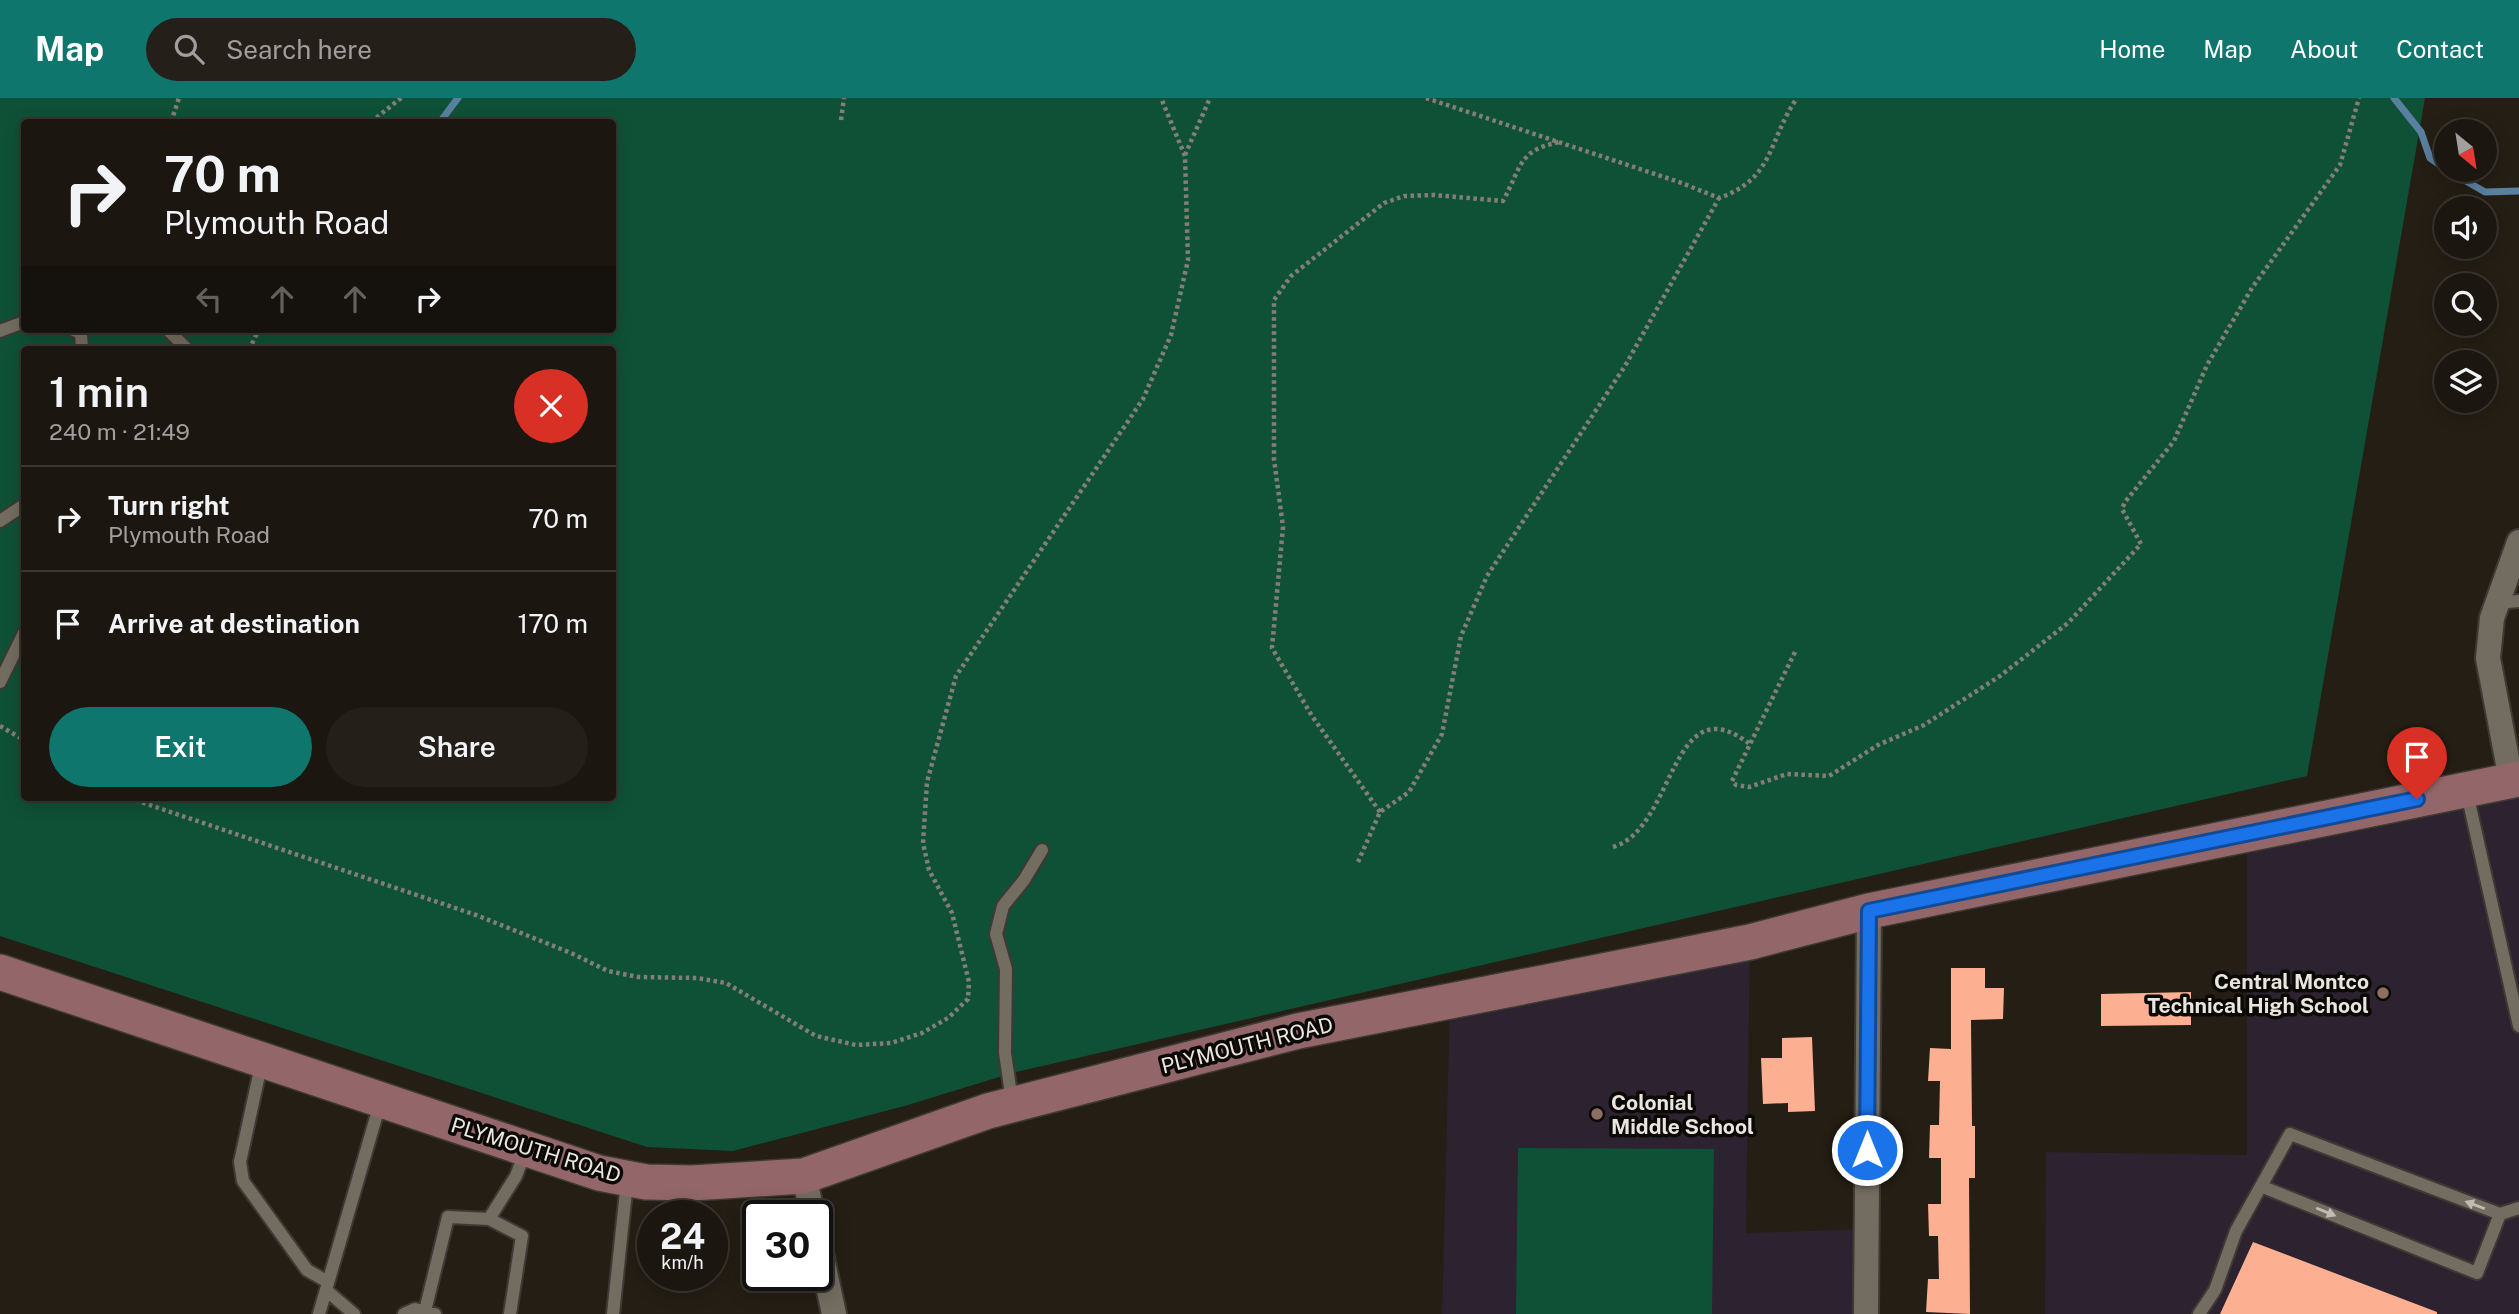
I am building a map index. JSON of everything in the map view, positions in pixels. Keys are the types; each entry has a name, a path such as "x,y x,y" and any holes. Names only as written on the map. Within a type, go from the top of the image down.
{"street":[{"path":"2515,780 2488,658 2492,618 2508,602 2519,542"},
{"name":"PLYMOUTH ROAD","path":"0,972 599,1173 646,1182 705,1183 804,1176 1013,1105 1298,1031 1750,942 1869,911 2515,780"},
{"path":"1866,1314 1869,911"},
{"path":"804,1176 809,1200"},
{"path":"829,1291 834,1314"}],"lane":[{"path":"0,331 21,323"},
{"path":"171,333 184,346"},
{"path":"0,522 21,507"},
{"path":"0,682 21,639"},
{"path":"2466,789 2519,1026"},
{"path":"1013,1105 1005,1053 1006,969 996,934 1003,906 1042,850"},
{"path":"262,1060 240,1163 243,1181 307,1270 354,1314"},
{"path":"319,1314 381,1100"},
{"path":"2199,1314 2215,1290 2236,1231 2263,1187 2290,1134 2500,1214 2519,1208"},
{"path":"489,1219 516,1176 527,1149"},
{"path":"613,1314 627,1179"},
{"path":"2263,1187 2477,1273 2500,1214"},
{"path":"404,1314 415,1309 430,1313 448,1217 489,1219 522,1236 510,1314"}],"path":[{"path":"172,119 179,98"},
{"path":"375,119 401,98"},
{"path":"841,120 844,98"},
{"path":"138,801 476,915 572,953 608,971 638,977 697,978 726,983 816,1036 856,1045 891,1043 922,1033 948,1018 968,999 969,982 951,913 929,870 923,843 927,782 956,676 1143,399 1171,335 1188,260 1185,156 1161,98"},
{"path":"1185,156 1210,98"},
{"path":"1426,98 1719,198 1737,192 1759,175 1797,98"},
{"path":"1795,652 1732,780 1736,785 1749,788 1787,774 1829,776 1878,745 1924,725 2000,677 2068,623 2141,544 2122,509 2125,502 2174,441 2207,365 2252,288 2340,165 2359,98"},
{"path":"1380,812 1312,716 1272,648 1283,527 1275,458 1274,300 1291,276 1384,203 1404,196 1434,195 1503,201 1527,153 1540,146 1560,142"},
{"path":"1358,862 1380,812 1409,792 1441,734 1461,636 1487,576 1625,366 1719,198"},
{"path":"0,726 21,738"},
{"path":"1613,846 1637,833 1656,805 1692,737 1713,727 1726,729 1751,744"}],"shaded area":[{"name":"Central Montco Technical High School","path":"2519,779 2519,1314 2045,1314 2046,1152 2247,1155 2247,834"},
{"name":"Colonial Middle School","path":"1750,942 1746,1233 1867,1229 1866,1314 1442,1314 1450,999"}],"green space":[{"path":"0,98 2425,98 2307,776 1012,1073 908,1105 733,1151 647,1147 0,936"},
{"path":"1518,1148 1714,1149 1712,1314 1516,1314"}],"building":[{"path":"1951,968 1985,968 1985,988 2004,988 2003,1019 1971,1020 1975,1178 1969,1178 1970,1314 1926,1312 1928,1279 1939,1279 1938,1236 1929,1236 1928,1204 1941,1204 1941,1158 1929,1158 1930,1125 1939,1125 1940,1081 1928,1081 1930,1048 1951,1049"},
{"path":"2191,992 2191,1025 2101,1026 2101,994"},
{"path":"1812,1037 1815,1111 1788,1112 1788,1103 1763,1104 1761,1058 1782,1058 1782,1038"},
{"path":"2253,1242 2437,1312 2437,1314 2220,1314"}],"waterway":[{"path":"442,119 458,98"},
{"path":"2394,98 2421,132 2430,158 2434,161"},
{"path":"2468,182 2485,192 2519,191"}],"place":[{"name":"Central Montco Technical High School","path":"2383,993"},
{"name":"Colonial Middle School","path":"1597,1114"}],"route":[{"path":"1867,1150 1869,911 2417,799"}]}
